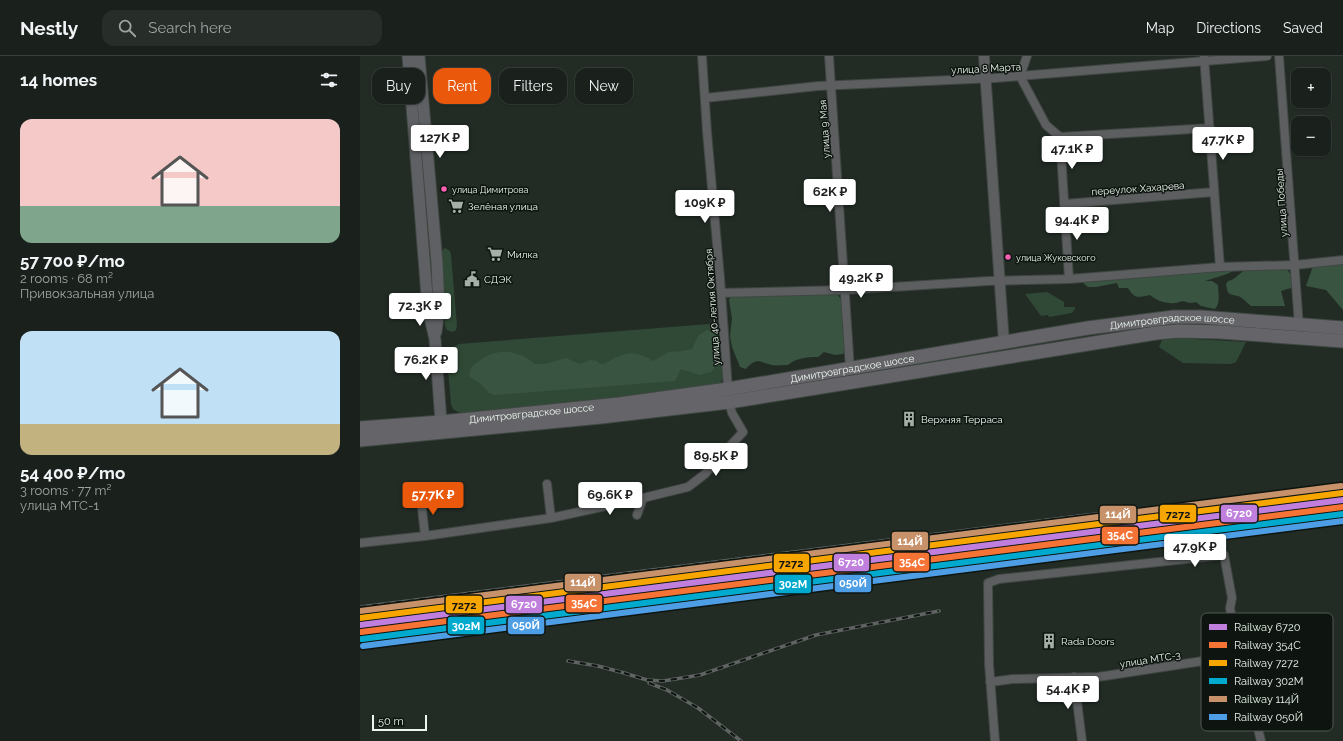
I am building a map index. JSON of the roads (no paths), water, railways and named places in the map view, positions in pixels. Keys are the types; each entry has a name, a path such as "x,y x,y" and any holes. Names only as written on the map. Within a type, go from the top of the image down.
{"highway":[{"name":"Димитровградское шоссе","path":"730,401 850,369 1004,342 1132,322 1180,317 1201,317 1299,326 1343,328"},
{"name":"Димитровградское шоссе","path":"360,440 441,427 619,404 730,401 1130,337 1178,331 1220,332 1343,341"},
{"path":"1004,342 1006,357"},
{"name":"Димитровградское шоссе","path":"360,428 441,427"}],"main road":[{"path":"408,56 428,309 435,339 441,427"},
{"path":"420,56 437,271 439,309 435,339"}],"street":[{"name":"улица 40-летия Октября","path":"702,56 730,401"},
{"name":"улица 9 Мая","path":"829,56 850,369"},
{"path":"984,56 1004,342"},
{"path":"1027,56 1020,76 1046,125 1060,137 1210,128"},
{"name":"улица 8 Марта","path":"705,98 831,85 1020,76 1205,59 1267,56"},
{"name":"улица Победы","path":"1279,56 1299,326"},
{"path":"1205,59 1220,267"},
{"path":"1060,137 1069,279"},
{"name":"переулок Хахарева","path":"1064,204 1214,192"},
{"path":"721,293 844,290 1000,280 1069,279 1220,267 1295,265 1343,260"},
{"path":"360,542 425,536 551,518 688,487 705,474 743,432 730,401"},
{"path":"546,484 551,518"},
{"path":"637,515 643,498"},
{"path":"421,499 425,536"},
{"path":"995,741 990,682 988,583 999,579 1224,555 1232,598 1230,608 1231,613"},
{"name":"улица МТС-3","path":"990,682 1013,679 1098,677 1201,661"},
{"path":"1074,677 1082,741"},
{"path":"1258,731 1261,741"}],"railway":[{"path":"360,607 1079,516 1343,486"},
{"path":"624,673 647,680 663,681 700,675 816,635 939,611"},
{"path":"568,661 598,666 628,674"},
{"path":"649,683 667,690 698,708 741,741"}],"rail line":[{"name":"114Й","path":"360,611 1341,486"},
{"name":"7272","path":"360,618 1342,493"},
{"name":"6720","path":"360,625 1343,500"},
{"name":"354С","path":"361,632 1343,507"},
{"name":"302М","path":"362,639 1343,514"},
{"name":"050Й","path":"363,646 1343,521"}],"place":[{"name":"улица Димитрова","path":"444,189"},
{"name":"Зелёная улица","path":"456,206"},
{"name":"Милка","path":"495,254"},
{"name":"улица Жуковского","path":"1008,257"},
{"name":"СДЭК","path":"472,279"},
{"name":"Верхняя Терраса","path":"909,419"},
{"name":"Rada Doors","path":"1049,641"}]}
